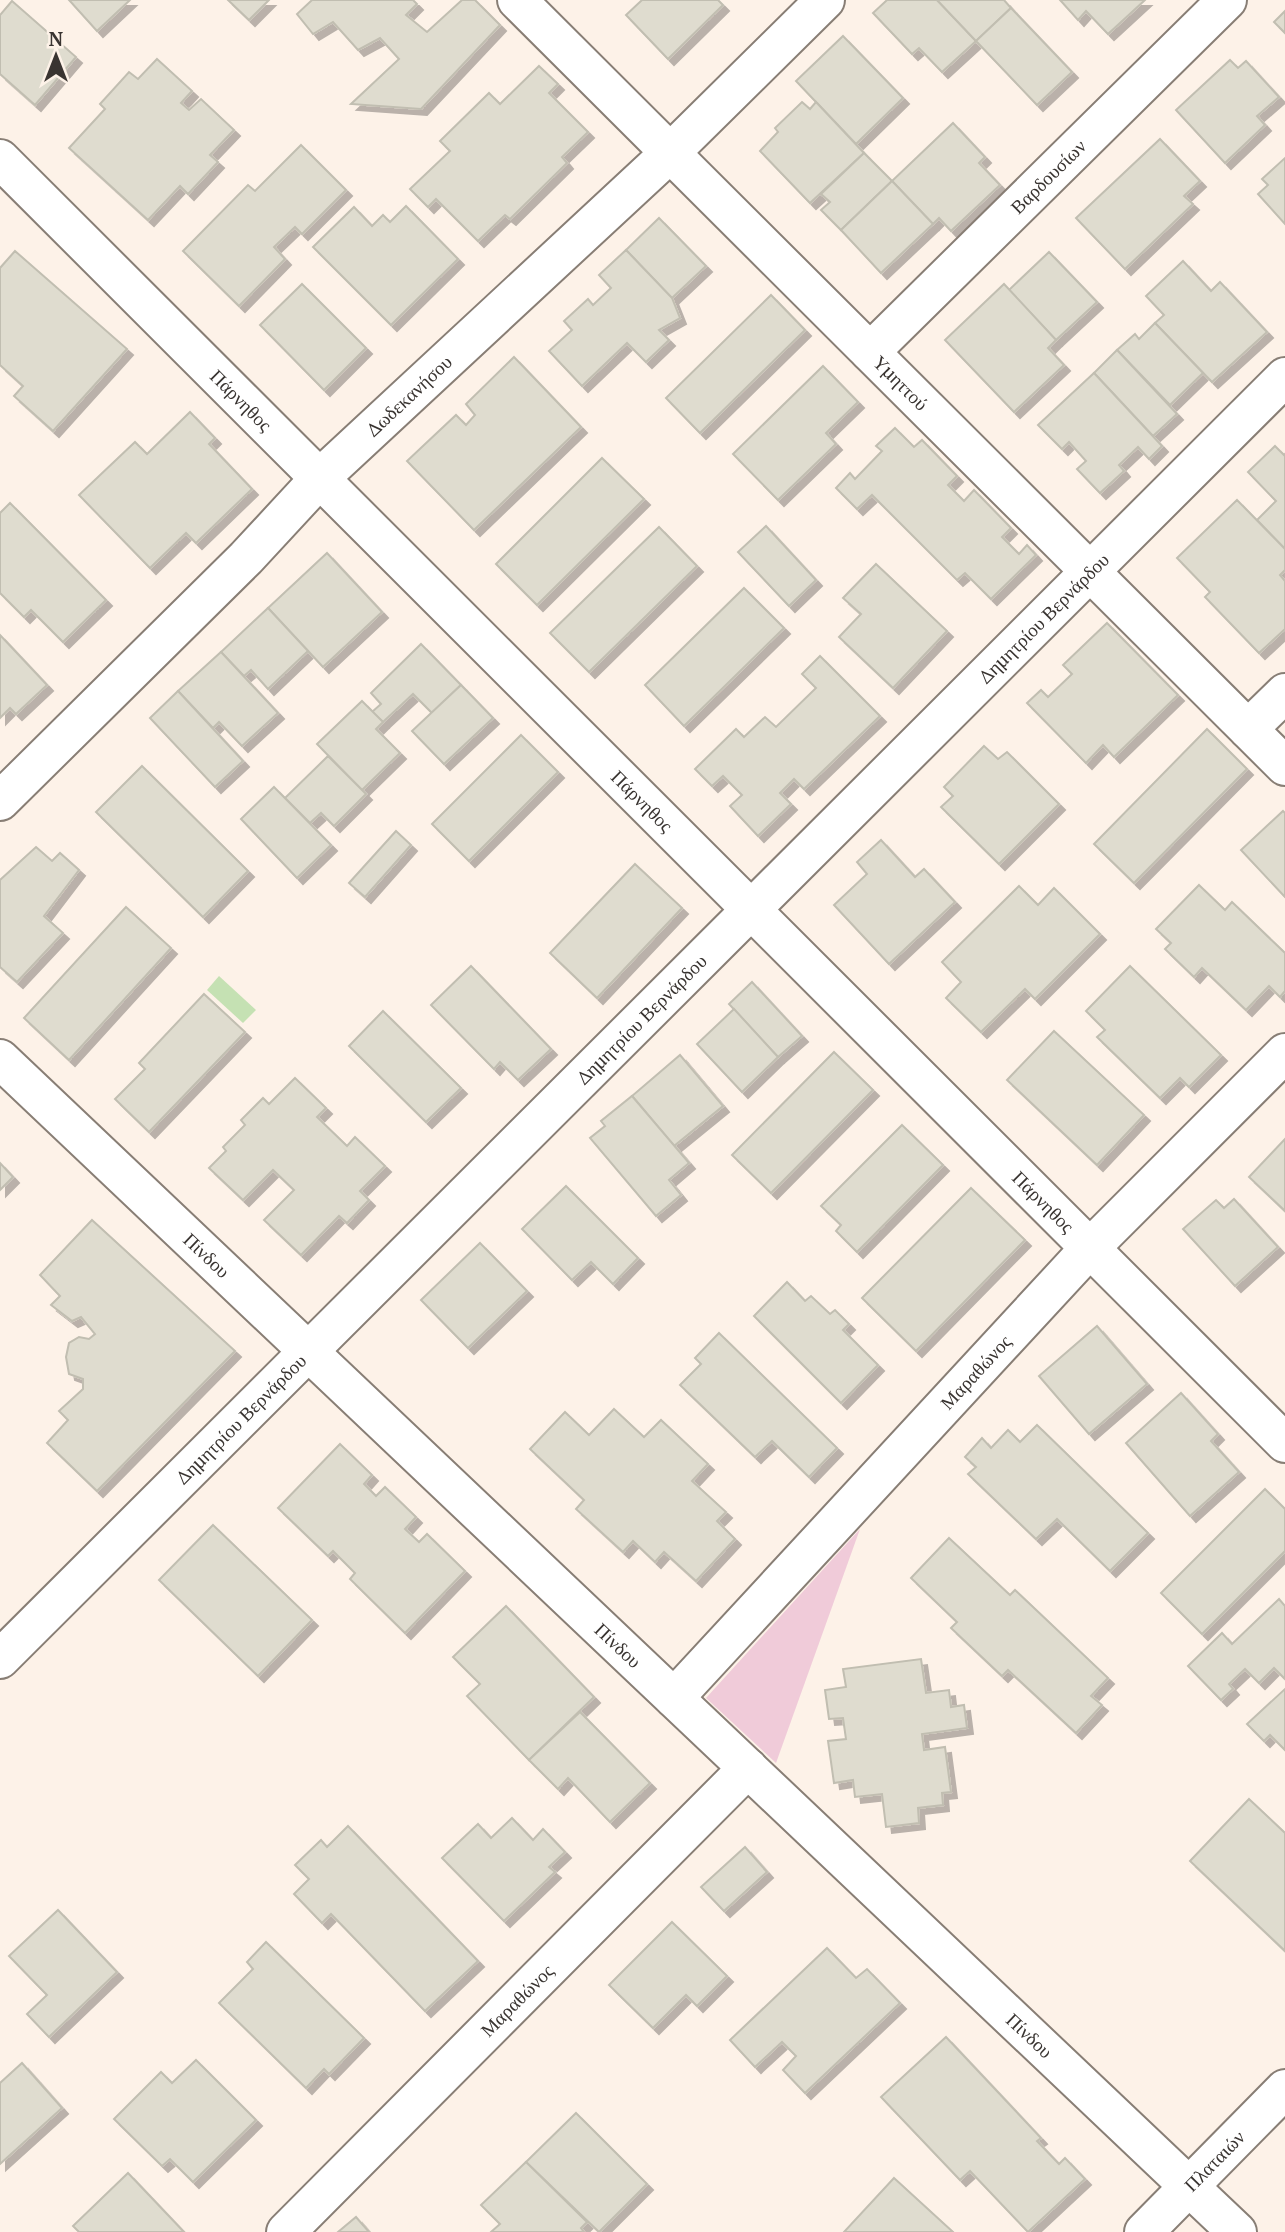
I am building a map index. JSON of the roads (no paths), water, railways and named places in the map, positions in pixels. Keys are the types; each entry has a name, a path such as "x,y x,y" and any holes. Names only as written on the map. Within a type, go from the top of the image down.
{"street":[{"name":"Υμηττού","path":"517,0 1285,766"},
{"name":"Δωδεκανήσου","path":"0,801 246,558 321,477 670,153 825,0"},
{"name":"Βαρδουσίων","path":"870,352 1227,0"},
{"name":"Πάρνηθος","path":"0,159 1285,1443"},
{"name":"Δημητρίου Βερνάρδου","path":"0,1660 1285,377"},
{"path":"1248,729 1285,693"},
{"name":"Μαραθώνος","path":"674,1698 1090,1248 1285,1054"},
{"name":"Πίνδου","path":"0,1059 1237,2232"},
{"name":"Μαραθώνος","path":"286,2232 748,1768"},
{"name":"Πλαταιών","path":"1144,2232 1285,2090"}]}
